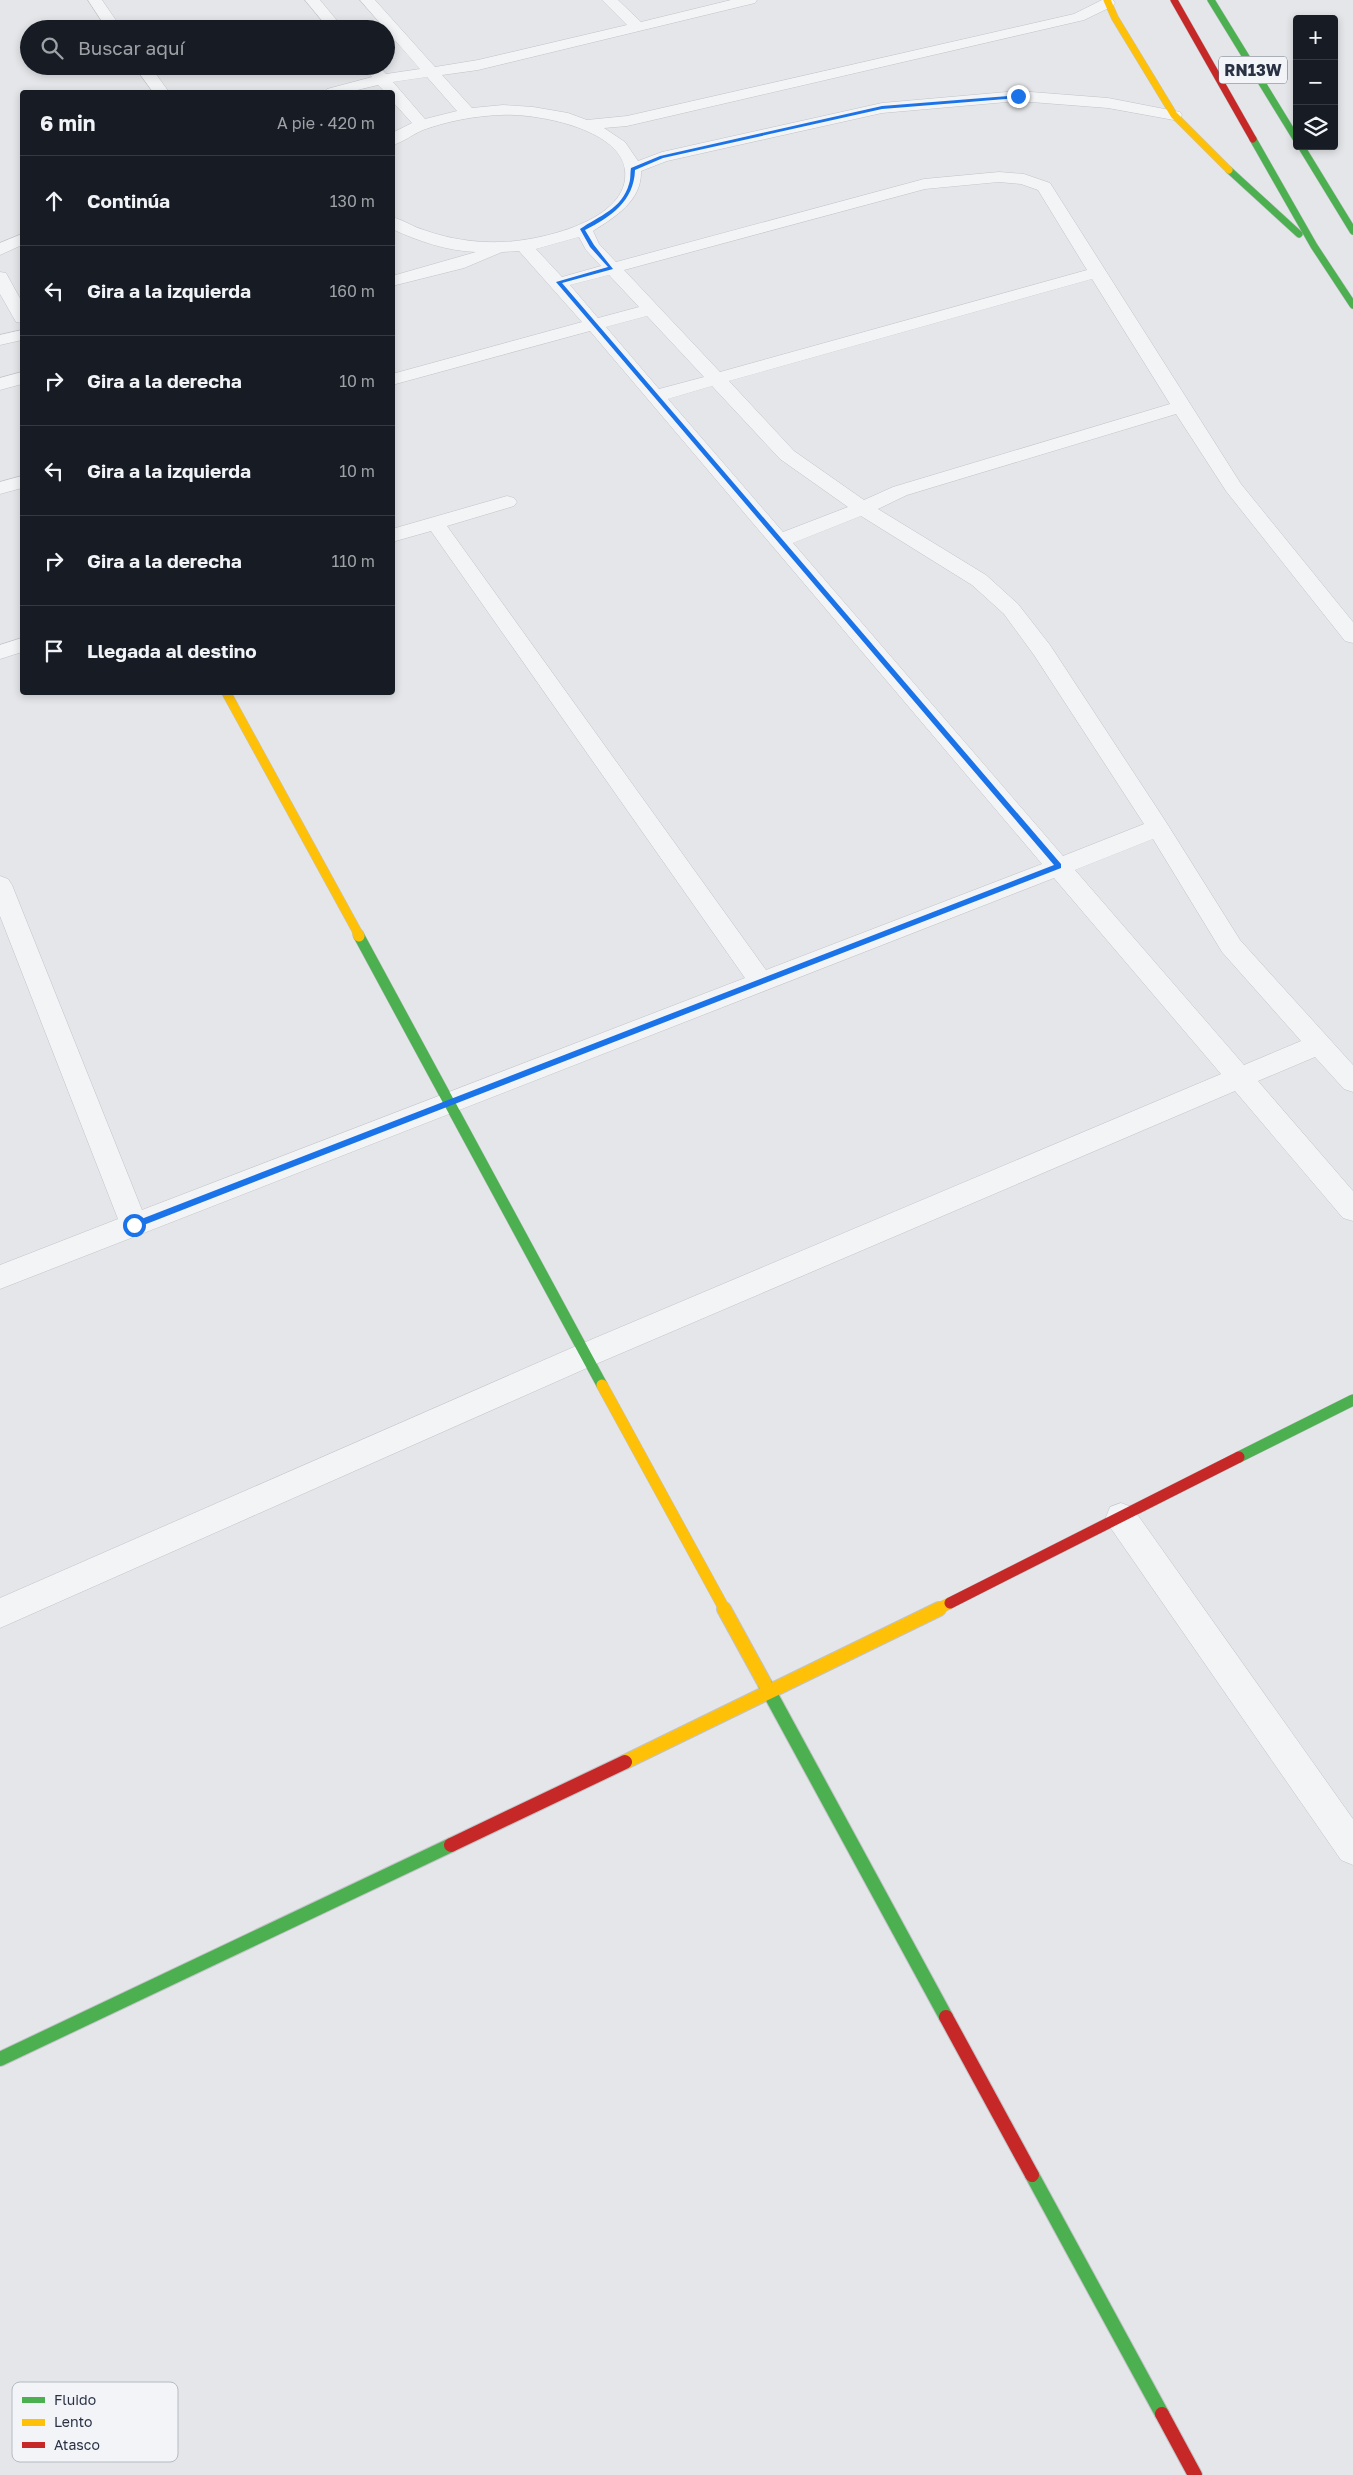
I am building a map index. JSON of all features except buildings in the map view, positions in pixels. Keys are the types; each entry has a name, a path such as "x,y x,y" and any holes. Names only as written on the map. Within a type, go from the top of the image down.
{"main road":[{"name":"RN13W","path":"1174,0 1314,246 1353,305"},
{"name":"RN13W","path":"1211,0 1293,133"},
{"path":"1107,2 1174,115 1245,186 1314,246"},
{"path":"1303,150 1353,231"},
{"path":"228,695 1195,2475"},
{"path":"0,2059 770,1693 1353,1400"}],"street":[{"path":"95,0 109,20"},
{"path":"312,0 330,20"},
{"path":"367,0 385,20"},
{"path":"609,0 638,27"},
{"path":"341,90 382,79 478,65 750,0"},
{"path":"587,125 627,121 1080,17 1107,2"},
{"path":"395,31 468,113"},
{"path":"148,75 159,90"},
{"path":"378,75 392,90"},
{"path":"395,94 422,125"},
{"path":"633,169 662,157 882,108 1018,96 1108,103 1174,115"},
{"path":"395,138 422,125 468,113 494,110 527,112 566,118 605,134 618,144 628,156 633,169 632,182 627,196 617,208 583,229 565,236 514,246 458,264 395,280"},
{"path":"558,282 924,184 998,177 1024,179 1044,187 1181,407 1234,487 1353,636"},
{"path":"395,223 427,238 451,243 514,246 558,282 1353,1210"},
{"path":"583,229 592,246 787,455 863,508 979,580 1011,609 1042,650 1158,828 1231,946 1353,1082"},
{"path":"0,250 20,241"},
{"path":"656,396 1098,272"},
{"path":"0,277 20,314"},
{"path":"395,379 651,309"},
{"path":"0,340 20,335"},
{"path":"0,384 20,379"},
{"path":"780,541 900,491 1181,407"},
{"path":"0,488 20,483"},
{"path":"395,535 507,502"},
{"path":"434,523 761,982"},
{"path":"0,652 20,646"},
{"path":"0,1277 1158,828"},
{"path":"0,885 134,1225"},
{"path":"0,1613 586,1355 1320,1044"},
{"path":"1121,1517 1353,1848"}],"traffic: fast":[{"path":"1211,0 1293,133"},
{"path":"1253,139 1314,246 1353,305"},
{"path":"1303,150 1353,231"},
{"path":"1229,170 1299,234"},
{"path":"359,936 602,1385"},
{"path":"1239,1457 1353,1400"},
{"path":"765,1684 946,2017"},
{"path":"0,2059 451,1845"},
{"path":"1032,2175 1162,2414"}],"traffic: slow":[{"path":"1107,0 1115,18 1174,115 1229,170"},
{"path":"228,695 359,936"},
{"path":"602,1385 765,1684"},
{"path":"625,1762 770,1693 950,1603"}],"traffic: jam":[{"path":"1174,0 1253,139"},
{"path":"950,1603 1239,1457"},
{"path":"451,1845 625,1762"},
{"path":"946,2017 1032,2175"},
{"path":"1162,2414 1195,2475"}],"route":[{"path":"134,1225 1058,866 558,282 612,268 592,246 583,229 617,208 627,196 632,182 633,169 662,157 882,108 1018,96"}]}
